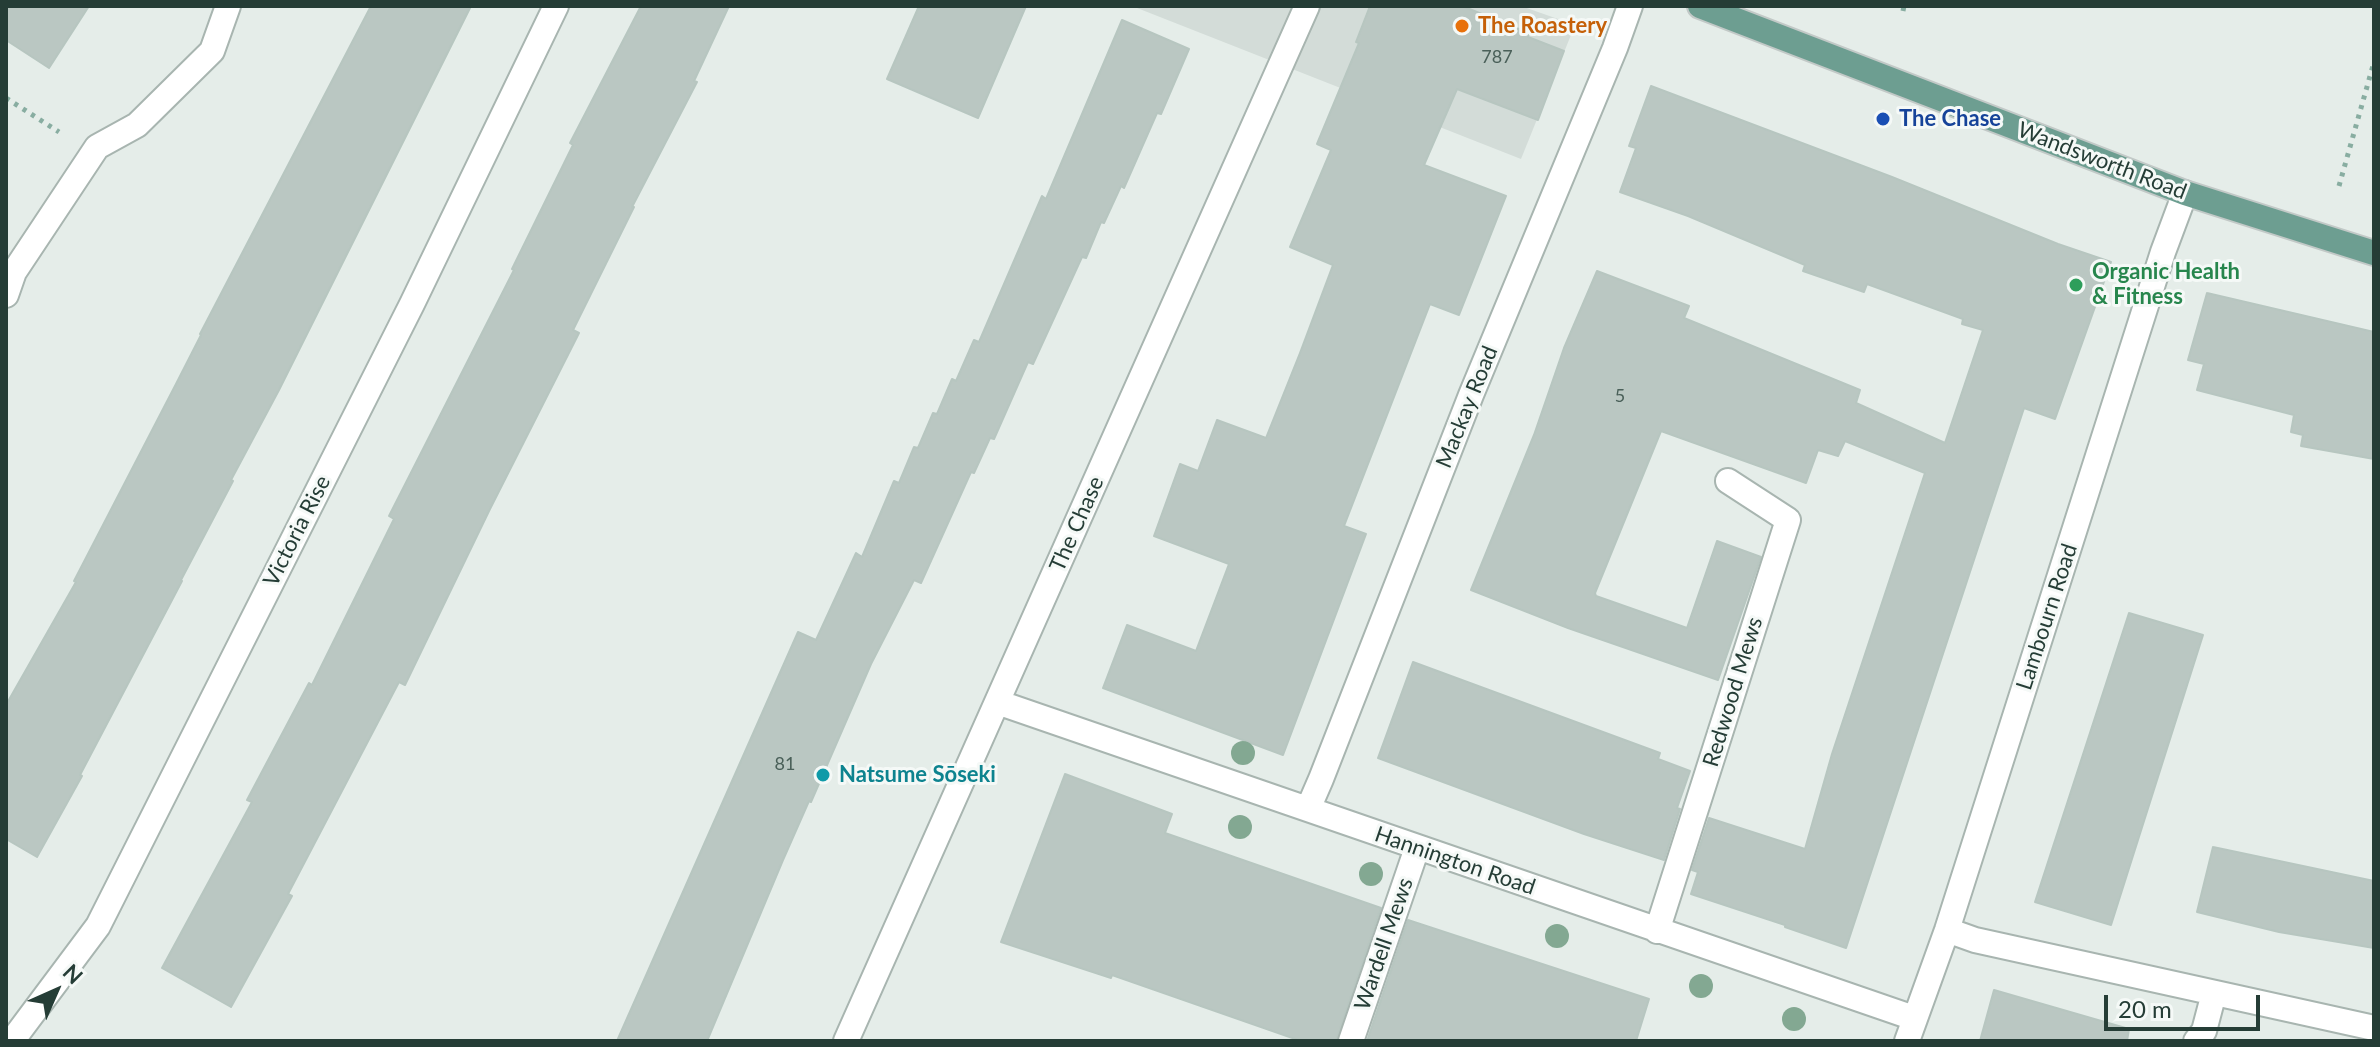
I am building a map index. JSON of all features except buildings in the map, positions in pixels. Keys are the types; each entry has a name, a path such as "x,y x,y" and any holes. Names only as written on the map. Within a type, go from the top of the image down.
{"main road":[{"name":"Wandsworth Road","path":"1700,6 2185,193 2374,253"}],"street":[{"path":"6,295 14,272 97,147 137,125 212,51 228,6"},
{"name":"Victoria Rise","path":"12,1041 98,926 412,304 556,6"},
{"name":"The Chase","path":"846,1041 1307,6"},
{"name":"Mackay Road","path":"1308,809 1471,395 1630,6"},
{"name":"Lambourn Road","path":"1911,1030 1947,930 2185,193"},
{"name":"Redwood Mews","path":"1657,931 1788,520 1728,481"},
{"name":"Hannington Road","path":"997,702 1657,931 1911,1030"},
{"name":"Wardell Mews","path":"1351,1041 1417,848"},
{"path":"1947,930 1975,940 2374,1028"},
{"path":"2196,1041 2204,1031 2214,993"}],"path":[{"path":"2339,186 2374,62"},
{"path":"6,98 92,154"}],"shaded area":[{"path":"1132,6 1521,6 1575,25 1521,159"}],"place":[{"name":"The Roastery","path":"1462,26"},
{"name":"The Chase","path":"1883,119"},
{"name":"Organic Health & Fitness","path":"2076,285"},
{"name":"Natsume Sōseki","path":"823,775"}]}
